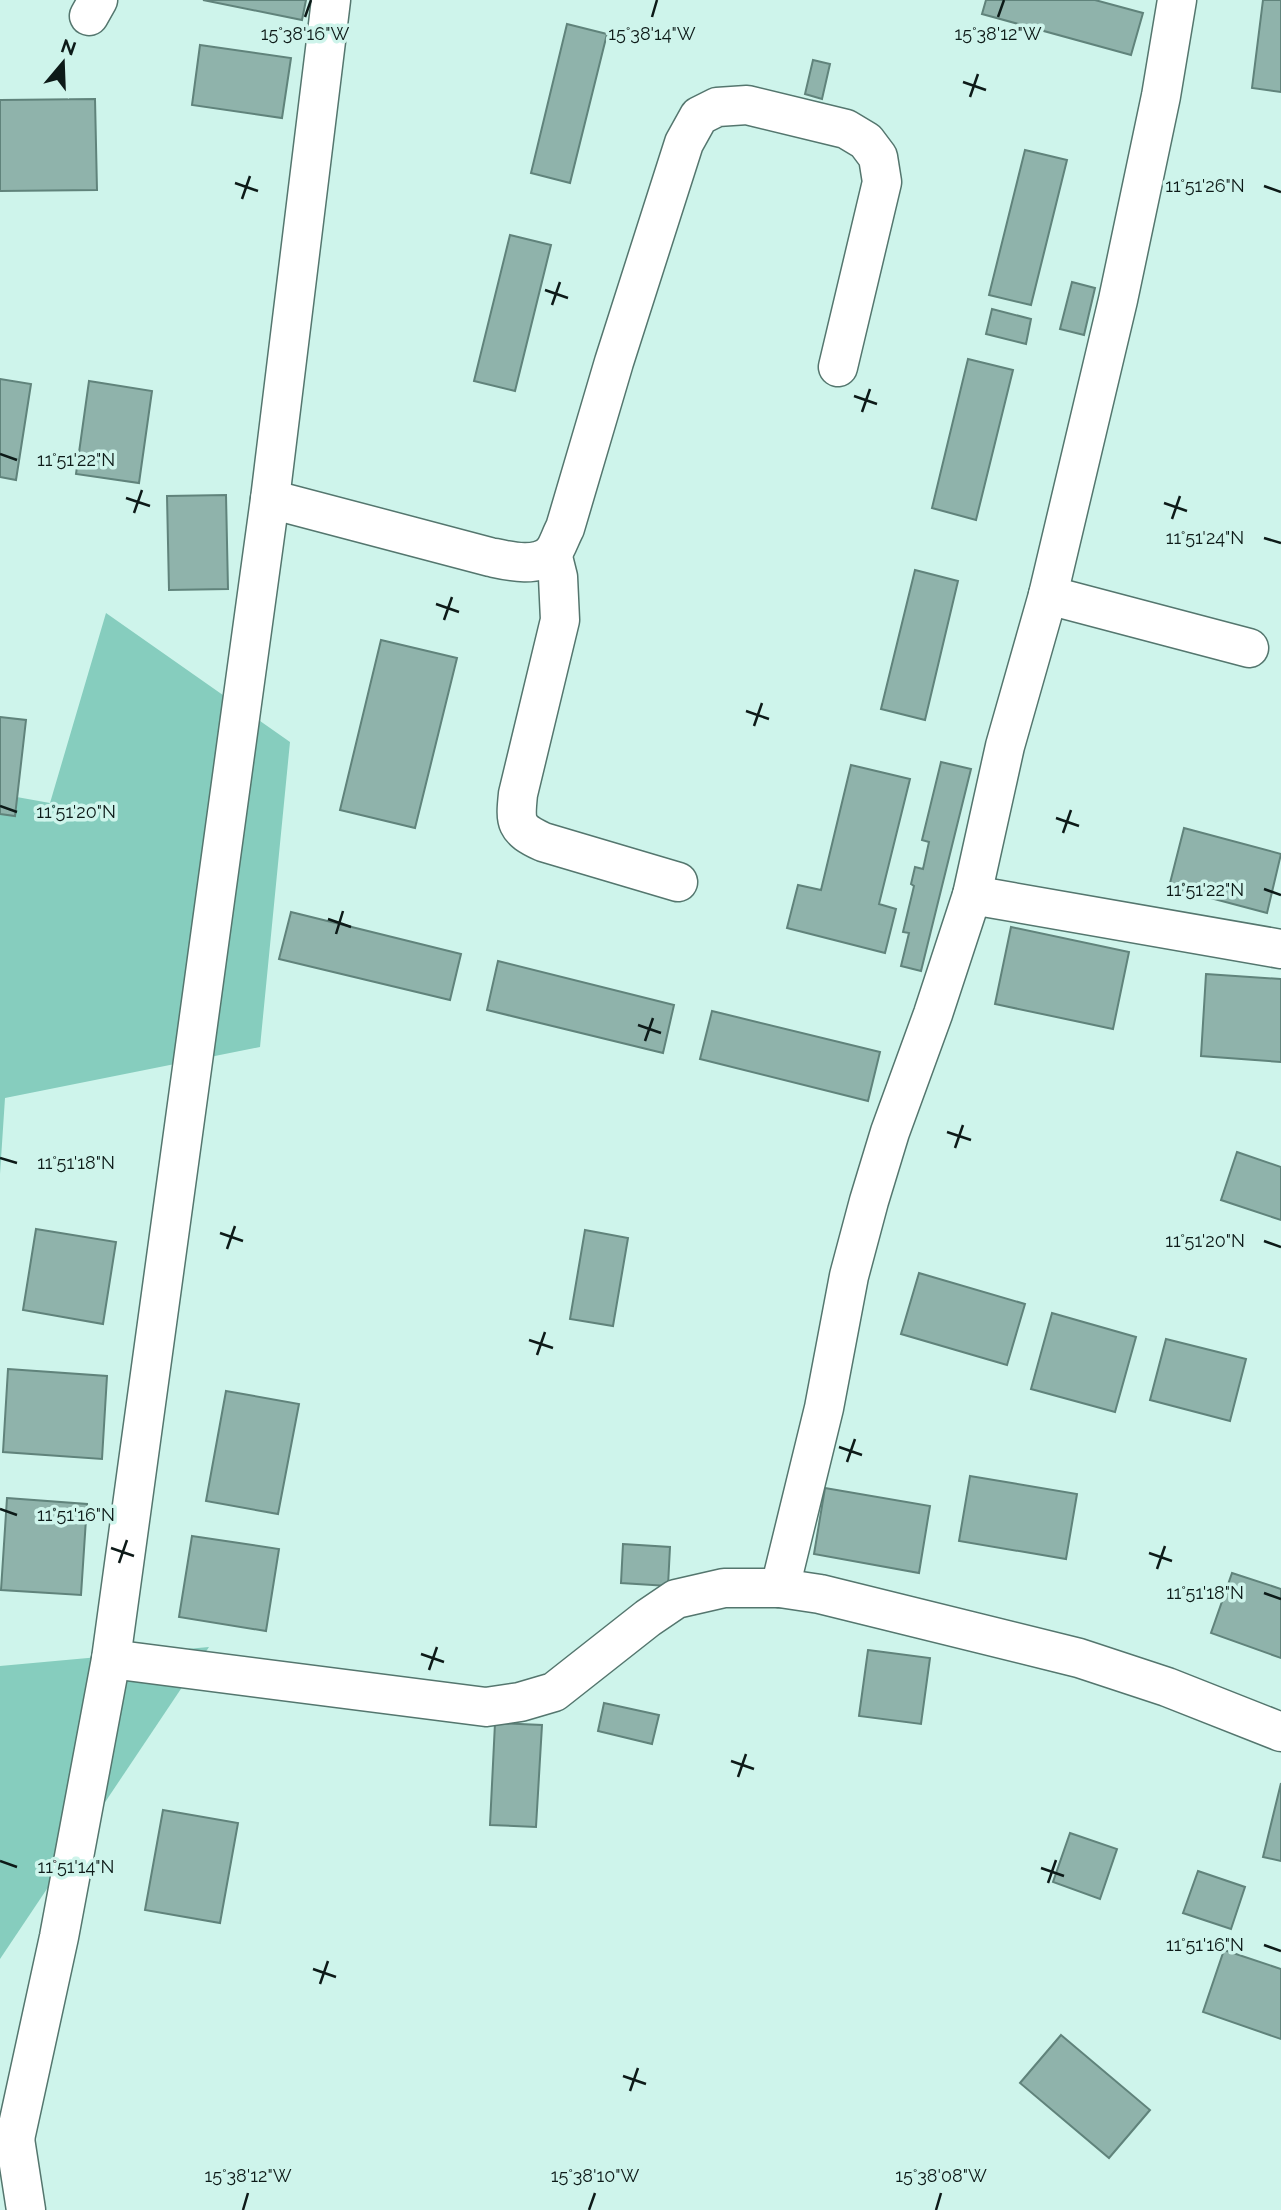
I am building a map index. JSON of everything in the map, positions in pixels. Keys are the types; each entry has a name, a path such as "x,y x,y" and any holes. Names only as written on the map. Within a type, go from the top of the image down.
{"street":[{"path":"26,2210 7,2142 59,1937 111,1659 270,499 331,0"},
{"path":"780,1588 824,1408 849,1276 869,1201 890,1132 972,895 1005,746 1048,594 1118,300 1161,96 1177,0"},
{"path":"270,499 520,563 552,553 565,528 614,362 684,143 699,116 717,107 747,105 846,129 866,141 878,158 882,182 838,367"},
{"path":"552,553 558,577 560,620 517,794 516,818 523,833 543,842 678,882"},
{"path":"1048,594 1249,648"},
{"path":"972,895 1281,949"},
{"path":"111,1659 486,1707 520,1702 554,1692 676,1599 724,1588 780,1588 820,1594 1079,1658 1167,1688 1281,1732"}],"green space":[{"path":"106,613 290,742 260,1047 5,1098 0,1174 0,794 50,803"},
{"path":"209,1647 0,1959 0,1666"}],"building":[{"path":"203,0 306,0 302,20"},
{"path":"986,0 1095,0 1143,13 1131,55 982,14"},
{"path":"1263,0 1281,0 1281,92 1252,88"},
{"path":"567,24 607,34 570,183 531,173"},
{"path":"200,45 291,58 282,118 192,105"},
{"path":"813,60 830,64 822,99 805,94"},
{"path":"95,99 97,190 0,191 0,100"},
{"path":"1025,150 1067,160 1031,305 989,295"},
{"path":"510,235 551,245 515,391 474,381"},
{"path":"1072,282 1095,288 1084,335 1060,329"},
{"path":"992,309 1031,319 1026,344 986,334"},
{"path":"968,359 1013,370 976,520 932,508"},
{"path":"0,379 31,384 16,480 0,477"},
{"path":"89,381 152,391 139,483 76,474"},
{"path":"226,495 228,589 169,590 167,496"},
{"path":"915,570 958,581 925,720 881,709"},
{"path":"381,640 457,658 415,828 340,810"},
{"path":"0,717 26,720 15,816 0,814"},
{"path":"941,762 971,769 921,971 901,966 909,933 903,932 914,886 911,884 915,867 923,869 929,842 922,840"},
{"path":"851,765 910,779 879,904 896,909 885,953 787,928 798,885 821,890"},
{"path":"1184,828 1281,854 1267,913 1169,887"},
{"path":"291,912 461,954 450,1000 279,959"},
{"path":"1011,927 1129,952 1113,1029 995,1004"},
{"path":"498,961 674,1005 663,1053 487,1010"},
{"path":"1206,974 1281,979 1281,1062 1201,1056"},
{"path":"712,1011 880,1052 868,1101 700,1059"},
{"path":"1237,1152 1281,1167 1281,1220 1221,1200"},
{"path":"36,1229 116,1242 103,1324 23,1310"},
{"path":"585,1230 628,1238 613,1326 570,1319"},
{"path":"919,1273 1025,1304 1007,1365 901,1334"},
{"path":"1052,1313 1136,1337 1115,1412 1031,1389"},
{"path":"1166,1339 1246,1359 1230,1421 1150,1400"},
{"path":"8,1369 107,1376 102,1459 3,1452"},
{"path":"226,1391 299,1404 278,1514 206,1501"},
{"path":"970,1476 1077,1494 1066,1559 959,1541"},
{"path":"825,1488 930,1506 919,1573 814,1554"},
{"path":"7,1498 87,1504 81,1595 1,1590"},
{"path":"192,1536 279,1549 266,1631 179,1617"},
{"path":"623,1544 670,1547 668,1586 621,1583"},
{"path":"1232,1573 1281,1589 1281,1658 1211,1633"},
{"path":"868,1650 930,1658 921,1724 859,1716"},
{"path":"604,1703 659,1715 652,1744 598,1731"},
{"path":"495,1723 542,1725 536,1827 490,1825"},
{"path":"1281,1783 1281,1861 1263,1857"},
{"path":"163,1810 238,1823 220,1923 145,1910"},
{"path":"1070,1833 1117,1849 1100,1899 1053,1882"},
{"path":"1198,1871 1245,1887 1231,1929 1183,1913"},
{"path":"1224,1950 1281,1969 1281,2039 1203,2012"},
{"path":"1061,2035 1150,2110 1109,2158 1020,2083"}]}
